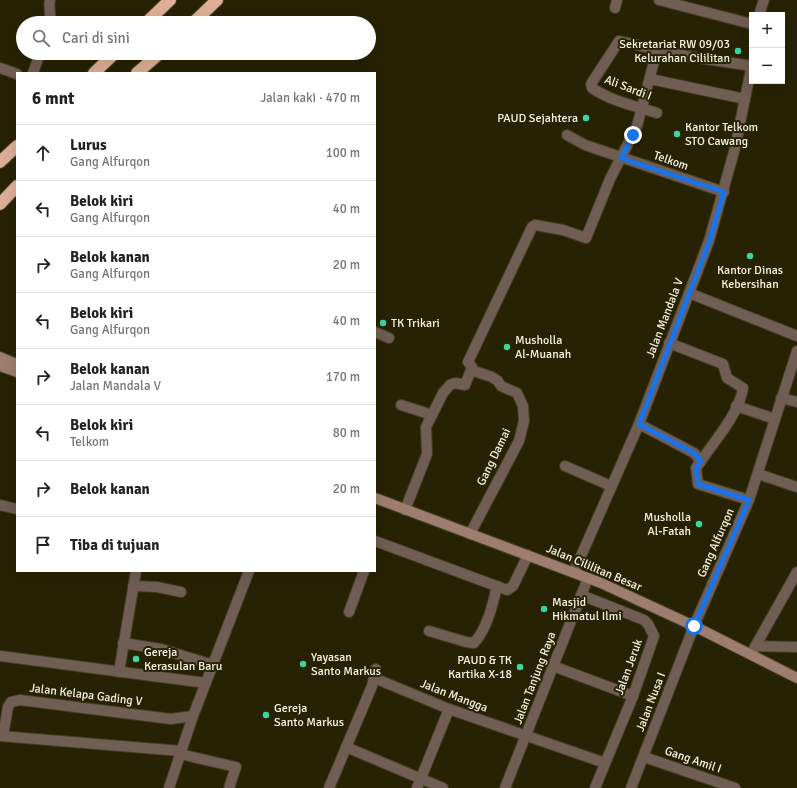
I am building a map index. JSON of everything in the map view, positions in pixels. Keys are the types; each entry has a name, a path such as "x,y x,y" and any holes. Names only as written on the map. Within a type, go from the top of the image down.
{"highway":[{"path":"153,16 170,0"},
{"path":"200,16 216,0"},
{"path":"95,72 107,60"},
{"path":"138,72 152,60"},
{"path":"0,162 16,147"},
{"path":"0,204 16,187"}],"street":[{"path":"50,0 49,6 51,16"},
{"path":"659,0 749,23"},
{"path":"760,12 764,0"},
{"name":"Ali Sardi I","path":"657,50 619,41 591,86 600,94 657,113"},
{"path":"405,510 427,454 426,427 432,414 450,385 455,383 465,385 472,370 472,367 468,362 532,227 534,225 563,230 586,238 621,158 633,135 642,108 657,50 749,65"},
{"path":"33,72 38,60"},
{"path":"0,68 16,74"},
{"path":"650,79 745,99"},
{"name":"Jalan Mandala V","path":"574,572 639,424 709,242 724,192 749,80"},
{"name":"Telkom","path":"567,135 585,145 724,192"},
{"path":"689,293 797,336"},
{"path":"376,332 389,338"},
{"path":"639,424 694,453 701,461 715,439 726,428 743,388 727,378 723,364 669,343"},
{"path":"749,500 797,351"},
{"path":"0,356 16,364"},
{"path":"0,366 16,372"},
{"name":"Gang Damai","path":"470,534 519,440 524,421 523,406 517,393 501,386 498,381 492,377 472,370"},
{"path":"781,398 797,402"},
{"path":"401,405 432,414"},
{"path":"736,406 775,419"},
{"name":"Gang Alfurqon","path":"694,626 749,500 698,484 696,468 701,461"},
{"path":"565,466 612,486"},
{"path":"758,474 797,487"},
{"name":"Jalan Cililitan Besar","path":"376,498 574,572 694,626 753,650 797,678"},
{"path":"0,505 16,509"},
{"path":"376,541 507,590 510,589 528,555"},
{"path":"119,672 136,572"},
{"path":"170,788 193,716 249,572"},
{"path":"349,612 364,572"},
{"path":"753,650 797,572"},
{"name":"Jalan Tanjung Raya","path":"505,788 588,578"},
{"path":"133,586 157,587 181,592"},
{"path":"429,631 474,643 482,630 493,602 497,586"},
{"name":"Jalan Jeruk","path":"581,595 644,620 654,632 652,645 633,696 595,788"},
{"name":"Jalan Nusa I","path":"631,788 694,626"},
{"path":"123,643 162,649 213,664"},
{"path":"753,650 797,647"},
{"path":"0,656 206,683"},
{"path":"553,666 633,696"},
{"name":"Jalan Mangga","path":"329,788 375,673 449,709 526,737 605,763"},
{"name":"Jalan Kelapa Gading V","path":"193,716 171,719 20,700 11,702 8,707 2,736 181,753 236,767 229,788"},
{"path":"419,784 449,709"},
{"path":"346,747 419,784 443,788"},
{"name":"Gang Amil I","path":"644,757 735,788"}],"place":[{"name":"Sekretariat RW 09/03 Kelurahan Cililitan","path":"738,51"},
{"name":"PAUD Sejahtera","path":"586,118"},
{"name":"Kantor Telkom STO Cawang","path":"677,134"},
{"name":"Kantor Dinas Kebersihan","path":"750,256"},
{"name":"TK Trikari","path":"383,323"},
{"name":"Musholla Al-Muanah","path":"507,347"},
{"name":"Musholla Al-Fatah","path":"699,524"},
{"name":"Masjid Hikmatul Ilmi","path":"544,609"},
{"name":"Gereja Kerasulan Baru","path":"136,659"},
{"name":"Yayasan Santo Markus","path":"303,664"},
{"name":"PAUD & TK Kartika X-18","path":"520,667"},
{"name":"Gereja Santo Markus","path":"266,715"}],"route":[{"path":"633,135 621,158 724,192 709,242 670,340 639,424 694,453 701,461 696,468 698,484 749,500 694,626"}]}
